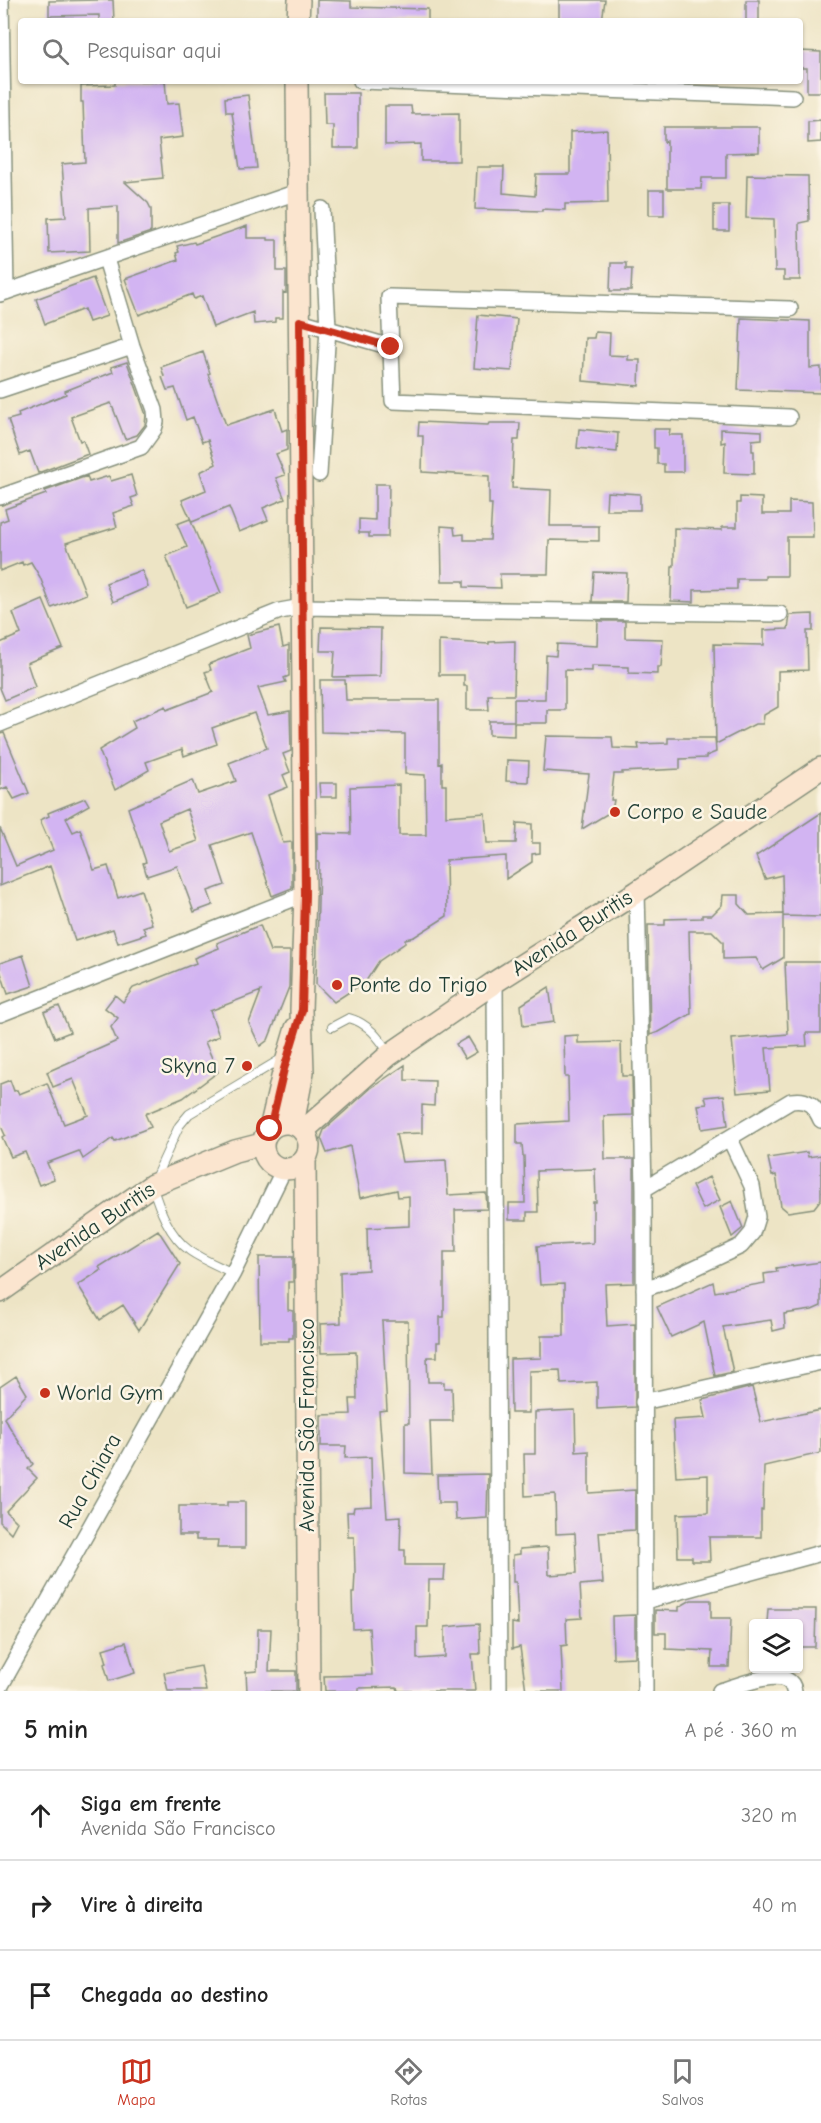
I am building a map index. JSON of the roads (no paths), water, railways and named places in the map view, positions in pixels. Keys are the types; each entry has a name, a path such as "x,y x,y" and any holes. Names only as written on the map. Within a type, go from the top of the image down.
{"street":[{"path":"1,0 3,293 300,191"},
{"path":"298,18 299,0"},
{"path":"297,84 300,191 305,894 303,1072 298,1128 309,1145 305,1160 292,1169 284,1169 268,1161 264,1153 266,1137 302,1010"},
{"path":"442,84 793,97"},
{"path":"319,474 328,328 322,208"},
{"path":"0,497 141,447 154,429 155,410 132,346 106,259"},
{"path":"789,417 393,401 389,297 790,309"},
{"path":"300,321 391,347"},
{"path":"0,390 132,346"},
{"path":"0,724 280,610 302,607 780,614"},
{"name":"Avenida Buritis","path":"298,1128 389,1055 495,982 637,892 821,768"},
{"path":"637,892 644,1189 645,1691"},
{"path":"0,1014 305,894"},
{"path":"495,982 499,1691"},
{"path":"644,1189 791,1101 801,1099 811,1103 821,1120"},
{"path":"266,1137 280,1124 298,1128"},
{"name":"Avenida Buritis","path":"0,1292 152,1185 266,1137"},
{"path":"644,1288 667,1281 741,1246 752,1233 757,1217 752,1186 730,1139"},
{"name":"Avenida São Francisco","path":"305,1160 309,1691"},
{"name":"Rua Chiara","path":"0,1687 233,1273 284,1169"},
{"path":"643,1402 821,1362"},
{"path":"645,1601 821,1553"},
{"path":"720,1691 773,1676 783,1677 789,1681 794,1691"}],"lane":[{"path":"332,1027 349,1018 359,1021 378,1036 389,1055"},
{"path":"233,1273 189,1251 172,1232 159,1209 152,1185 179,1126 189,1114 288,1055"}],"place":[{"name":"Corpo e Saude","path":"615,812"},
{"name":"Ponte do Trigo","path":"337,985"},
{"name":"Skyna 7","path":"247,1066"},
{"name":"World Gym","path":"45,1393"}]}
